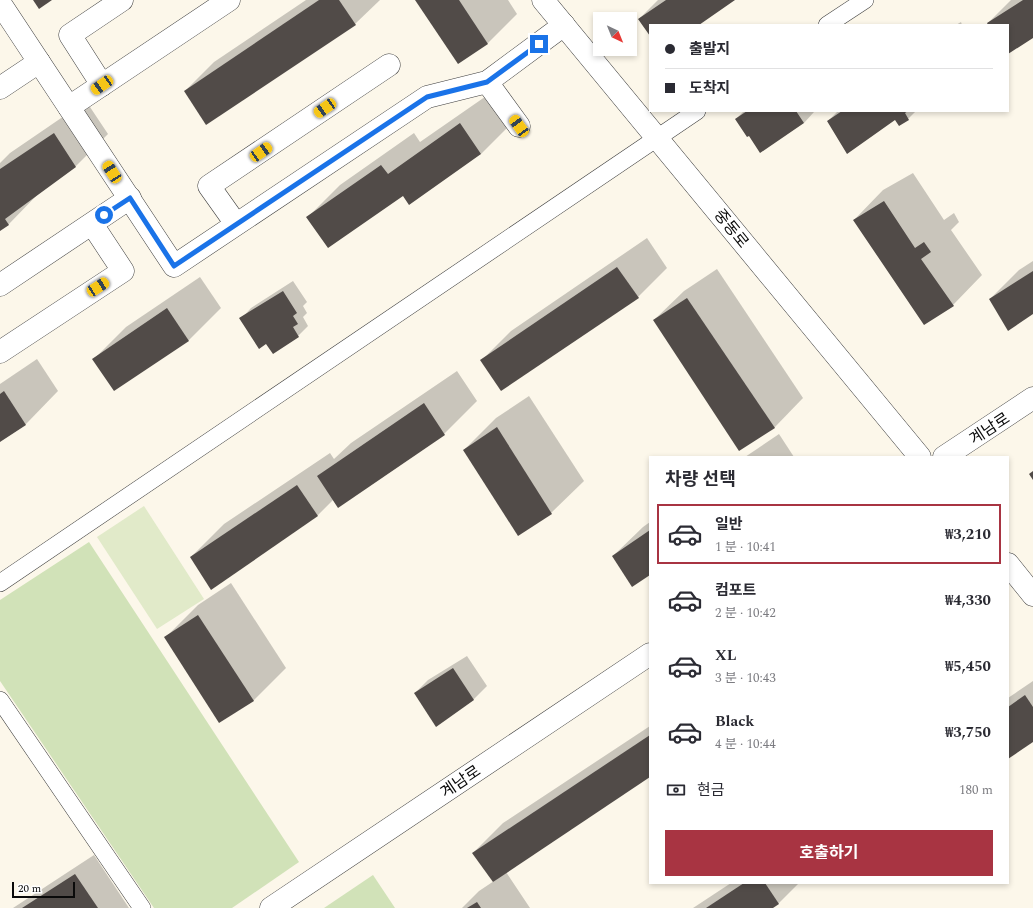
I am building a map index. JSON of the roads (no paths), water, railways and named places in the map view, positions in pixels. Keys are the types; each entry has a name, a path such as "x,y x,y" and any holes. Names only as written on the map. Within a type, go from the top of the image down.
{"street":[{"path":"102,85 70,35 122,0"},
{"path":"69,107 229,0"},
{"name":"중동로","path":"543,0 919,456"},
{"path":"829,24 865,0"},
{"path":"0,3 174,266 427,97 487,82 564,26"},
{"path":"0,88 39,62"},
{"path":"236,224 209,186 389,65"},
{"path":"487,82 519,126"},
{"path":"0,583 695,112"},
{"path":"0,285 130,198"},
{"path":"0,352 123,271 92,224"},
{"name":"계남로","path":"946,456 1033,398"},
{"path":"1009,565 1033,595"},
{"name":"계남로","path":"271,908 649,655"},
{"path":"0,700 142,908"}]}
